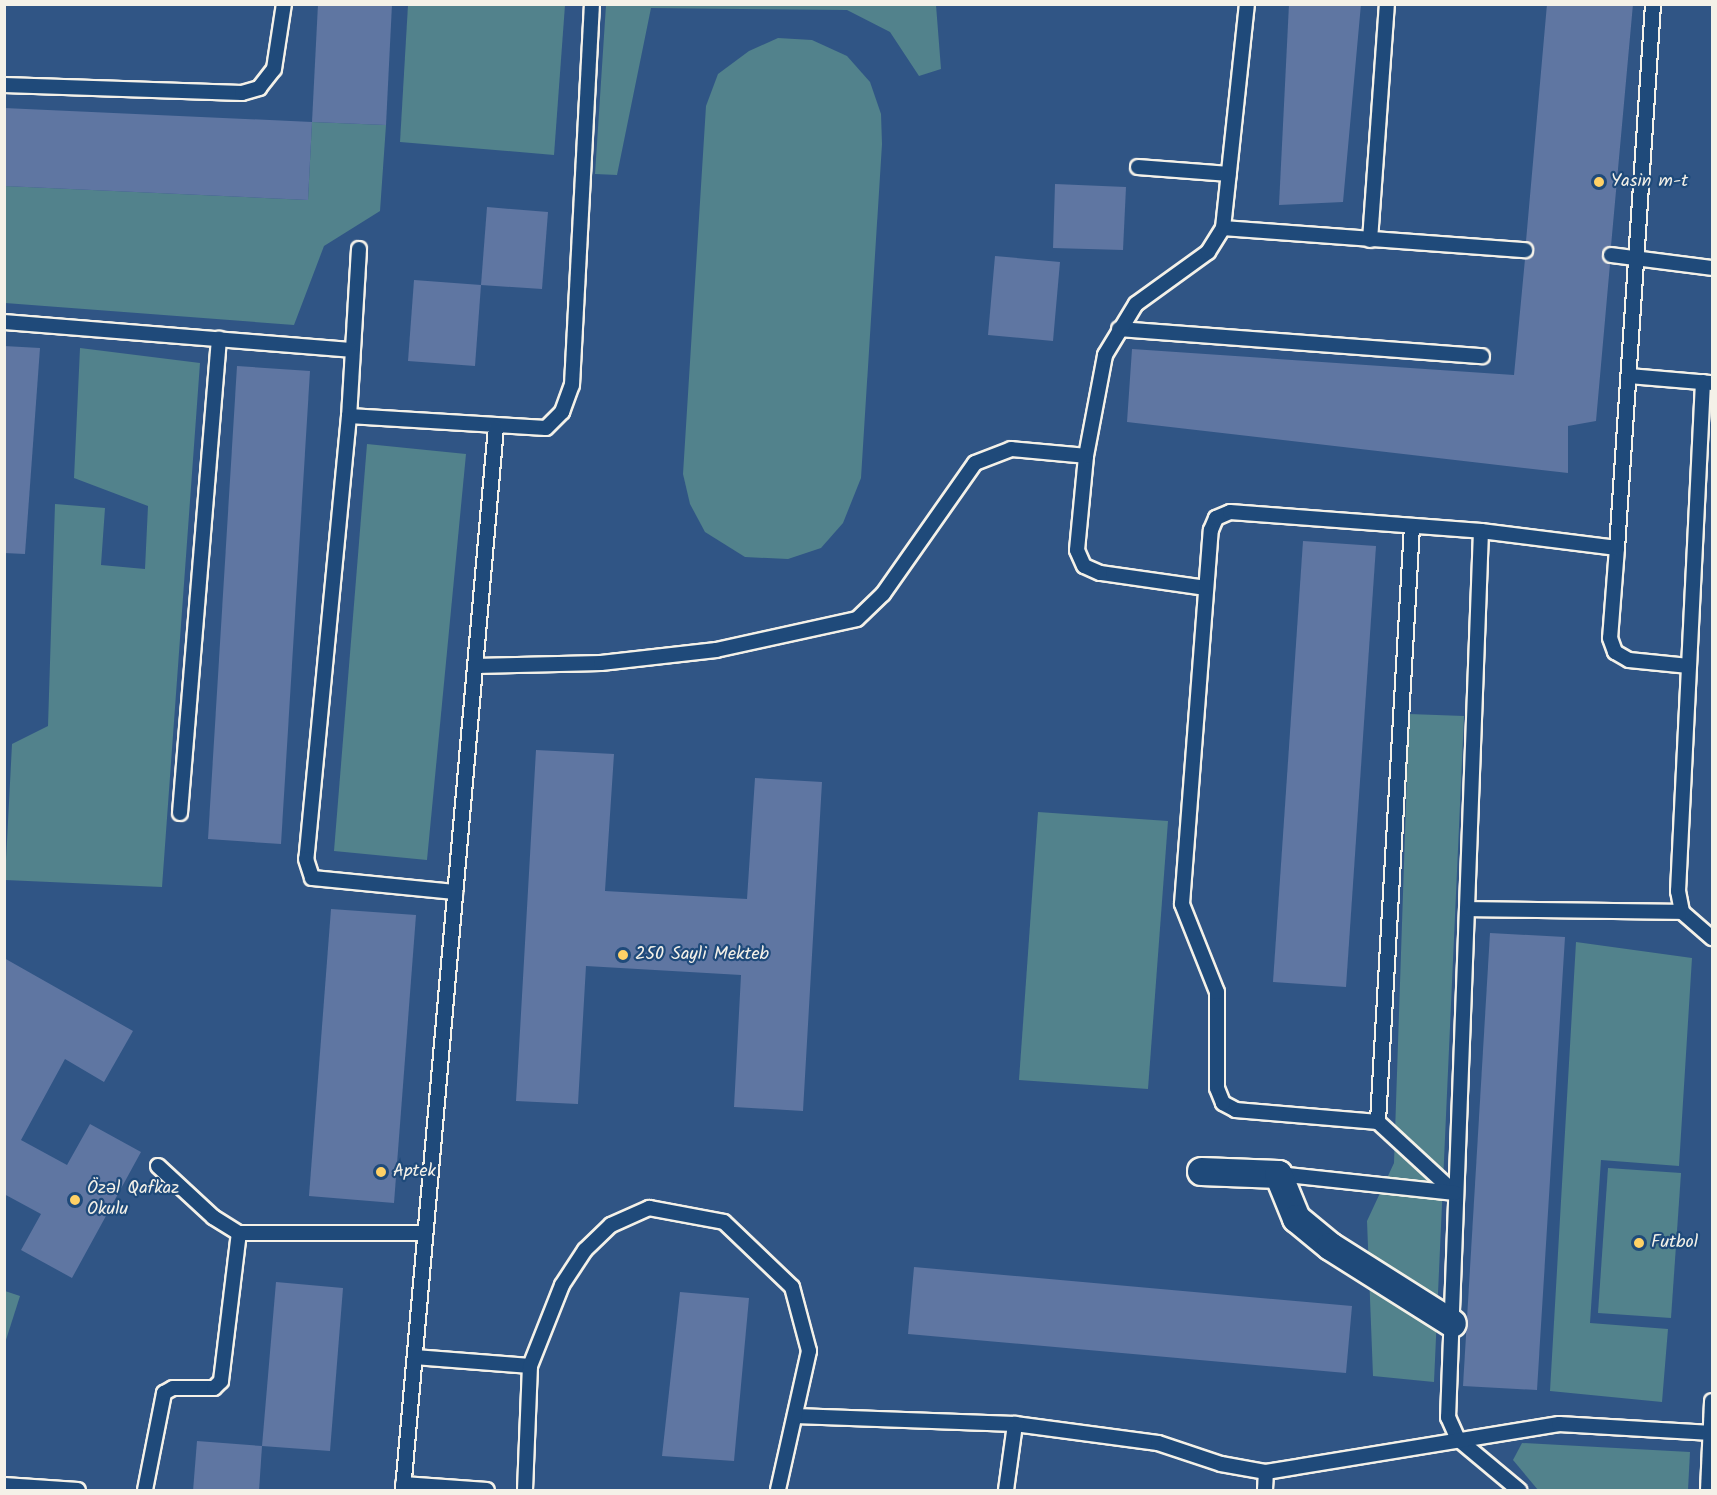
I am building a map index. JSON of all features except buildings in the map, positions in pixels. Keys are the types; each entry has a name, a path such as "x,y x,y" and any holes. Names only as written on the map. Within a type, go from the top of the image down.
{"street":[{"path":"1201,1171 1278,1174 1296,1218 1330,1246 1452,1323"}],"lane":[{"path":"4,85 242,93 259,88 274,69 284,4"},
{"path":"349,416 496,428 546,428 562,412 572,385 592,4"},
{"path":"1206,588 1100,573 1084,566 1077,550 1086,456 1105,355 1136,304 1208,252 1223,228 1247,4"},
{"path":"1370,240 1387,4"},
{"path":"1653,4 1630,376 1610,638 1615,652 1629,660 1689,666"},
{"path":"1138,167 1229,174"},
{"path":"1223,228 1525,250"},
{"path":"358,249 350,350 349,416 306,860 312,878 455,892"},
{"path":"1611,255 1713,268"},
{"path":"4,322 350,350"},
{"path":"1119,329 1482,356"},
{"path":"180,813 219,339"},
{"path":"1630,376 1708,382 1689,666 1678,891 1682,912"},
{"path":"487,1491 403,1487 496,428"},
{"path":"475,666 601,663 716,650 857,619 883,594 975,463 1011,449 1086,456"},
{"path":"1455,1193 1378,1122 1236,1110 1223,1103 1217,1088 1217,992 1182,904 1211,530 1216,518 1230,512 1481,531 1617,548"},
{"path":"1378,1122 1412,526"},
{"path":"1481,531 1469,909 1455,1193 1448,1417 1458,1439 1519,1491"},
{"path":"1469,909 1682,912 1713,938"},
{"path":"158,1166 213,1217 239,1233 425,1233"},
{"path":"1278,1174 1455,1193"},
{"path":"525,1491 530,1366 562,1285 585,1250 611,1225 649,1208 724,1222 792,1287 809,1351 778,1491"},
{"path":"145,1491 164,1393 173,1388 214,1388 221,1381 239,1233"},
{"path":"415,1357 530,1366"},
{"path":"1708,1491 1713,1401"},
{"path":"795,1416 1015,1424 1158,1443 1221,1464 1266,1472 1354,1461 1458,1439 1559,1424 1712,1433"},
{"path":"1006,1491 1015,1424"},
{"path":"1265,1491 1266,1472"},
{"path":"4,1485 78,1491"}],"green space":[{"path":"408,5 565,5 554,155 400,142"},
{"path":"606,5 936,5 941,69 919,76 890,32 847,10 651,8 617,175 595,174"},
{"path":"778,38 812,40 847,56 870,82 881,114 882,144 861,478 843,523 821,548 788,559 745,557 705,532 690,504 683,474 706,106 718,74 749,51"},
{"path":"312,122 386,125 380,211 324,246 294,325 5,303 5,186 308,200"},
{"path":"80,348 200,363 162,887 5,880 12,744 48,726 55,504 105,508 101,565 145,569 148,506 74,478"},
{"path":"367,444 466,454 427,860 334,851"},
{"path":"1409,714 1464,716 1434,1382 1373,1376 1367,1221 1394,1163"},
{"path":"1038,812 1168,821 1148,1089 1019,1080"},
{"path":"1576,942 1692,958 1679,1166 1601,1160 1590,1323 1668,1329 1662,1402 1550,1391"},
{"name":"Futbol","path":"1608,1168 1681,1173 1671,1318 1598,1313"},
{"path":"4,1291 20,1296 5,1343"},
{"path":"1522,1443 1690,1452 1688,1490 1538,1490 1513,1460"}],"place":[{"name":"Yasin m-t","path":"1599,182"},
{"name":"250 Sayli Mekteb","path":"623,955"},
{"name":"Aptek","path":"381,1172"},
{"name":"Özəl Qafkaz Okulu","path":"75,1200"},
{"name":"Futbol","path":"1639,1243"}]}
